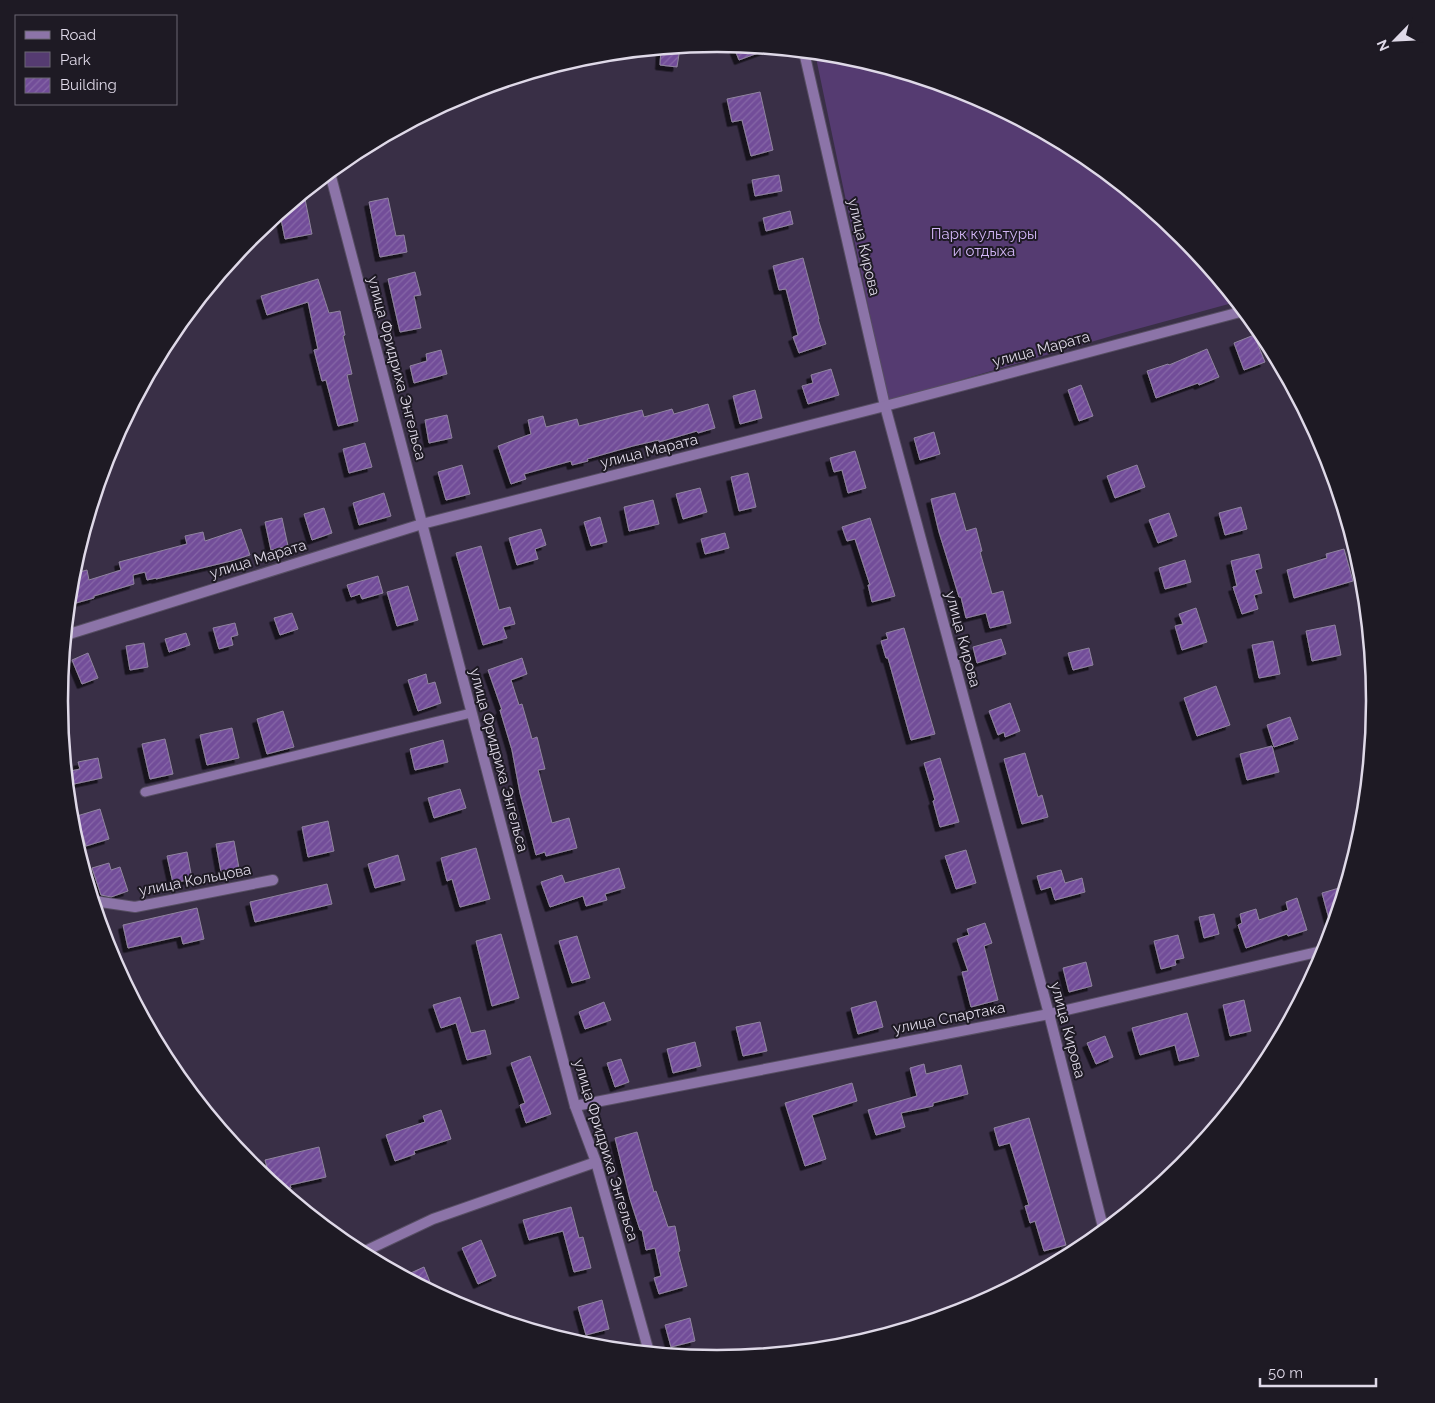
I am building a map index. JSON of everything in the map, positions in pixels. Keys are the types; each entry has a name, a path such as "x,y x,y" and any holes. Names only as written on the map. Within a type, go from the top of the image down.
{"street":[{"name":"улица Кирова","path":"806,59 885,406 1049,1014 1102,1224"},
{"name":"улица Фридриха Энгельса","path":"332,180 575,1106 596,1162 647,1346"},
{"name":"улица Марата","path":"73,632 422,524 885,406 1237,313"},
{"name":"улица Кольцова","path":"101,902 135,906 273,880"},
{"name":"улица Спартака","path":"575,1106 1049,1014 1316,952"},
{"path":"370,1249 433,1219 596,1162"}],"lane":[{"path":"145,792 471,713"}],"green space":[{"name":"Парк культуры и отдыха","path":"817,60 844,65 926,87 1005,119 1042,139 1113,187 1145,214 1176,243 1230,304 1115,335 888,401"}],"building":[{"path":"736,53 756,54 739,60"},
{"path":"679,54 677,67 660,65 661,55"},
{"path":"760,92 773,150 751,156 742,120 732,122 727,99"},
{"path":"779,175 782,191 755,196 752,180"},
{"path":"388,198 396,236 404,235 407,252 380,257 369,202"},
{"path":"305,201 312,234 285,239 282,222"},
{"path":"790,211 793,224 766,231 763,218"},
{"path":"803,258 826,344 799,353 793,337 798,335 786,289 779,290 773,266"},
{"path":"415,272 421,295 414,296 421,328 400,332 388,279"},
{"path":"318,279 329,313 340,311 345,335 343,336 352,374 347,375 358,421 338,426 326,380 322,381 314,350 318,349 308,302 267,315 261,296"},
{"path":"1253,335 1265,362 1244,370 1234,343"},
{"path":"1207,349 1219,377 1156,398 1147,371 1169,365"},
{"path":"441,350 447,374 414,383 410,366 427,361 426,354"},
{"path":"831,369 839,395 808,404 802,386 813,383 811,375"},
{"path":"1081,385 1093,416 1079,421 1068,390"},
{"path":"755,390 762,418 740,424 733,396"},
{"path":"708,404 715,428 659,442 659,440 633,446 572,465 571,461 524,474 526,479 511,484 498,446 531,434 528,420 543,416 546,427 577,419 579,426 642,410 644,417 672,409 674,414"},
{"path":"447,415 452,438 429,443 425,420"},
{"path":"934,432 940,454 920,460 914,438"},
{"path":"365,443 372,467 349,473 343,449"},
{"path":"855,451 866,488 848,493 842,470 834,472 830,458"},
{"path":"462,465 470,494 446,500 438,472"},
{"path":"1137,465 1145,487 1115,498 1107,476"},
{"path":"748,473 756,507 739,511 731,477"},
{"path":"700,488 707,512 683,519 676,494"},
{"path":"384,493 391,516 359,525 353,503"},
{"path":"955,493 966,531 976,528 982,551 980,552 992,594 1003,591 1011,623 990,628 986,613 966,618 961,597 959,597 939,532 931,499"},
{"path":"653,500 659,524 629,531 624,507"},
{"path":"1241,507 1247,529 1225,535 1219,513"},
{"path":"324,508 332,533 312,540 304,514"},
{"path":"1169,513 1177,536 1158,543 1149,520"},
{"path":"600,517 607,542 591,546 584,522"},
{"path":"282,518 288,546 271,550 265,522"},
{"path":"870,518 895,596 872,602 868,585 870,585 855,539 847,541 842,527"},
{"path":"241,529 250,555 156,579 147,580 145,572 133,575 134,584 76,603 82,571 87,570 89,580 121,570 119,562 187,544 185,536 203,532 205,541"},
{"path":"541,529 546,545 535,549 538,559 517,565 509,538"},
{"path":"725,533 729,548 705,554 701,539"},
{"path":"481,546 499,610 510,607 515,624 503,627 507,638 483,645 456,553"},
{"path":"1344,549 1353,581 1294,598 1287,570 1327,558 1326,554"},
{"path":"1259,554 1262,568 1255,570 1262,593 1254,595 1258,609 1242,614 1233,587 1237,586 1231,561"},
{"path":"1185,560 1191,582 1165,589 1159,568"},
{"path":"378,576 383,593 362,599 360,594 351,597 347,585"},
{"path":"408,586 418,620 397,626 387,592"},
{"path":"1196,608 1207,642 1182,650 1175,626 1183,624 1179,614"},
{"path":"292,613 298,629 280,635 274,618"},
{"path":"235,623 238,635 231,637 233,645 219,649 213,628"},
{"path":"1335,625 1341,655 1312,661 1306,631"},
{"path":"904,628 935,734 911,740 888,658 886,658 881,641 888,639 886,633"},
{"path":"186,633 190,645 169,652 165,639"},
{"path":"1001,639 1006,654 977,663 973,647"},
{"path":"1273,641 1280,674 1259,678 1252,645"},
{"path":"144,643 148,667 130,670 126,646"},
{"path":"1089,648 1093,665 1073,670 1068,653"},
{"path":"88,653 98,678 82,684 72,660"},
{"path":"522,658 527,674 511,680 519,705 522,704 532,739 537,737 545,769 538,770 552,823 569,818 577,848 546,856 545,852 536,855 520,793 512,750 500,710 502,710 488,670"},
{"path":"426,674 428,684 435,682 441,703 418,711 408,680"},
{"path":"1216,686 1230,725 1197,736 1184,698"},
{"path":"1010,703 1020,731 1005,737 1004,732 998,735 989,711"},
{"path":"283,711 294,747 267,754 257,719"},
{"path":"1290,717 1298,739 1274,747 1267,725"},
{"path":"232,728 239,758 207,765 200,735"},
{"path":"165,739 173,774 150,779 142,744"},
{"path":"443,740 448,762 415,770 410,749"},
{"path":"1272,746 1279,772 1247,780 1240,754"},
{"path":"1025,753 1038,797 1042,795 1048,817 1022,824 1004,759"},
{"path":"98,758 102,778 74,784 73,771 80,769 78,762"},
{"path":"940,758 959,822 940,827 933,801 935,800 924,763"},
{"path":"460,789 466,808 434,818 428,798"},
{"path":"100,809 109,839 86,846 79,815"},
{"path":"328,821 334,851 308,857 302,827"},
{"path":"234,841 239,868 221,872 216,844"},
{"path":"476,848 490,899 460,907 452,879 447,881 441,858"},
{"path":"966,850 976,883 956,889 945,856"},
{"path":"187,852 192,879 173,883 167,856"},
{"path":"398,855 405,880 375,888 368,864"},
{"path":"109,863 111,870 120,867 128,891 111,897 101,895 92,868"},
{"path":"619,868 625,888 605,894 607,900 586,906 583,896 550,907 541,882 562,875 565,883"},
{"path":"1061,870 1065,883 1082,878 1085,892 1055,900 1051,887 1041,890 1037,876"},
{"path":"327,884 332,904 255,922 250,902"},
{"path":"1338,888 1329,918 1322,893"},
{"path":"1297,898 1307,930 1288,936 1287,934 1246,948 1238,925 1242,923 1240,914 1256,909 1259,920 1288,910 1286,902"},
{"path":"197,908 204,939 183,944 181,936 128,948 123,925"},
{"path":"1214,914 1219,934 1204,938 1199,917"},
{"path":"985,923 992,943 984,946 998,1000 971,1007 962,972 968,971 957,939 969,935 967,929"},
{"path":"501,934 519,998 492,1006 476,941"},
{"path":"1178,935 1184,958 1175,960 1176,965 1161,969 1154,941"},
{"path":"577,936 590,978 572,983 559,941"},
{"path":"1086,962 1092,986 1069,992 1063,968"},
{"path":"460,997 471,1033 485,1030 491,1054 467,1060 456,1023 441,1028 433,1005"},
{"path":"1244,1000 1251,1031 1230,1036 1223,1005"},
{"path":"876,1001 883,1027 858,1034 851,1008"},
{"path":"604,1002 611,1020 585,1029 579,1012"},
{"path":"1187,1013 1199,1056 1179,1061 1175,1045 1140,1055 1132,1028"},
{"path":"760,1022 767,1051 743,1056 736,1027"},
{"path":"1105,1036 1113,1057 1096,1064 1087,1043"},
{"path":"695,1042 701,1066 673,1073 667,1049"},
{"path":"530,1056 551,1114 526,1123 520,1105 525,1103 511,1063"},
{"path":"621,1059 629,1082 615,1087 607,1063"},
{"path":"924,1064 926,1074 961,1065 968,1094 933,1103 933,1106 901,1113 905,1127 876,1135 868,1110 917,1096 910,1068"},
{"path":"852,1083 857,1101 812,1115 826,1159 805,1166 785,1103"},
{"path":"441,1110 451,1139 414,1151 415,1154 395,1161 386,1135 425,1122 423,1116"},
{"path":"1029,1118 1066,1245 1044,1251 1035,1221 1030,1223 1025,1206 1029,1205 1010,1143 999,1146 994,1128"},
{"path":"637,1132 654,1192 656,1191 668,1227 675,1226 680,1251 678,1252 687,1286 659,1294 654,1278 661,1276 655,1248 646,1250 642,1230 640,1230 630,1199 615,1138"},
{"path":"319,1147 326,1177 290,1185 289,1189 267,1168 265,1160"},
{"path":"571,1207 579,1238 583,1237 591,1268 574,1272 563,1231 529,1240 523,1220"},
{"path":"481,1240 496,1276 478,1284 462,1248"},
{"path":"424,1267 431,1284 430,1284 410,1273"},
{"path":"602,1300 609,1329 586,1335 578,1307"},
{"path":"690,1318 695,1341 671,1347 665,1325"}]}
